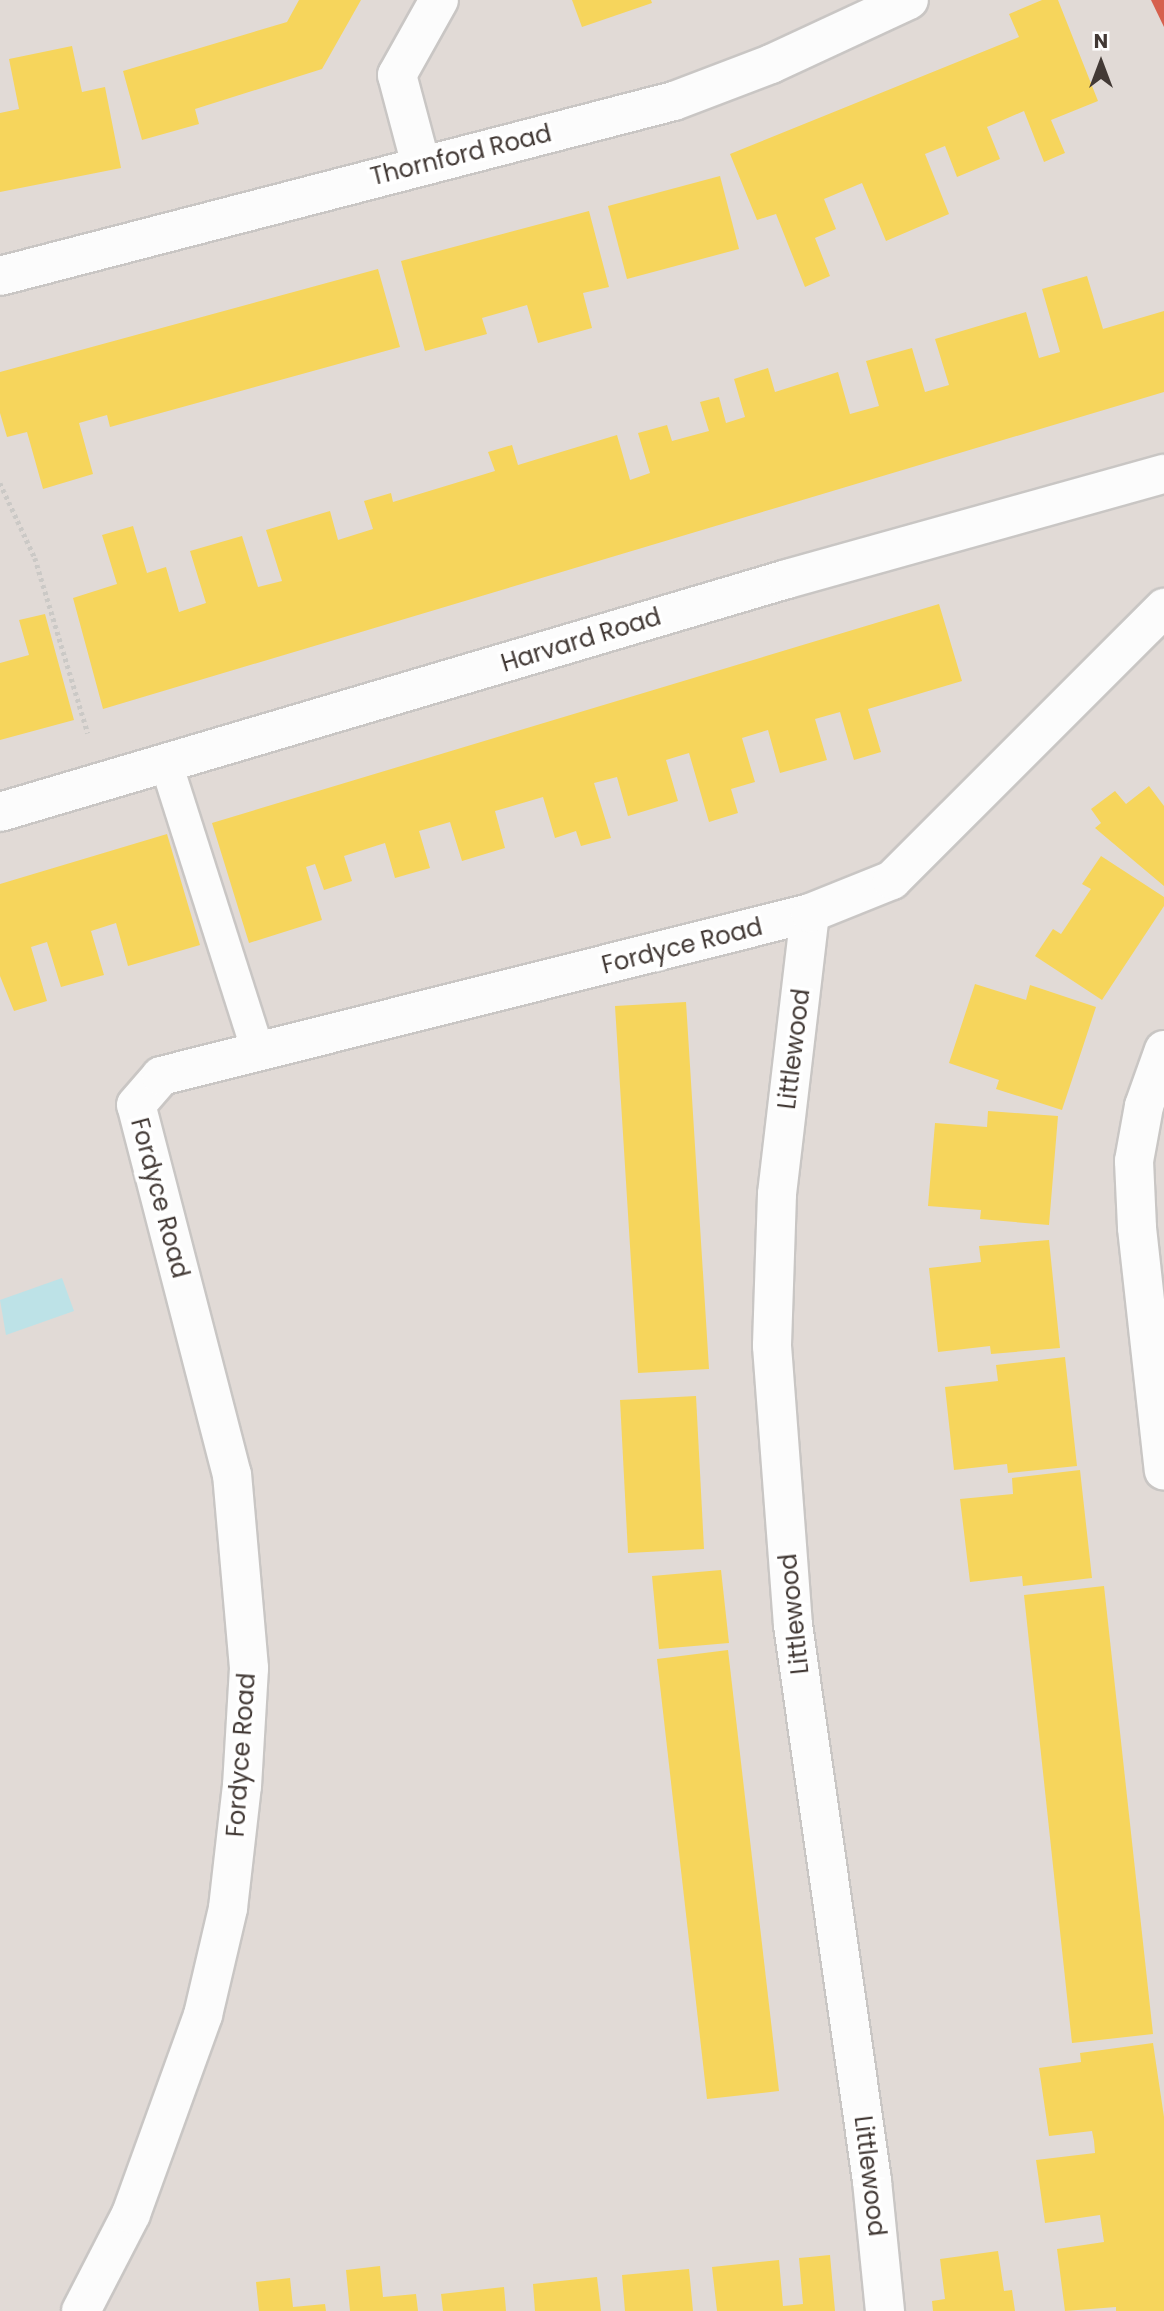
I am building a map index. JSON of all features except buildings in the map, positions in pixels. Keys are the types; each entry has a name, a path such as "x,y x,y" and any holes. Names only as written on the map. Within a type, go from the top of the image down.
{"street":[{"path":"421,165 397,75 439,0"},
{"name":"Thornford Road","path":"0,276 674,101 771,64 909,0"},
{"name":"Harvard Road","path":"0,812 787,579 1164,474"},
{"name":"Fordyce Road","path":"81,2311 131,2214 203,2015 228,1908 242,1786 249,1668 232,1475 136,1105 161,1076 810,914 892,880 1164,608"},
{"name":"Littlewood","path":"810,914 777,1194 772,1346 793,1625 872,2181 885,2311"},
{"path":"1164,1050 1143,1106 1134,1161 1137,1228 1164,1471"}],"lane":[{"path":"166,762 258,1052"}],"path":[{"path":"0,482 35,558 102,781"}],"shaded area":[{"path":"0,0 1164,0 1164,2311 0,2311"}],"water":[{"path":"62,1278 74,1311 6,1335 0,1300"}]}
